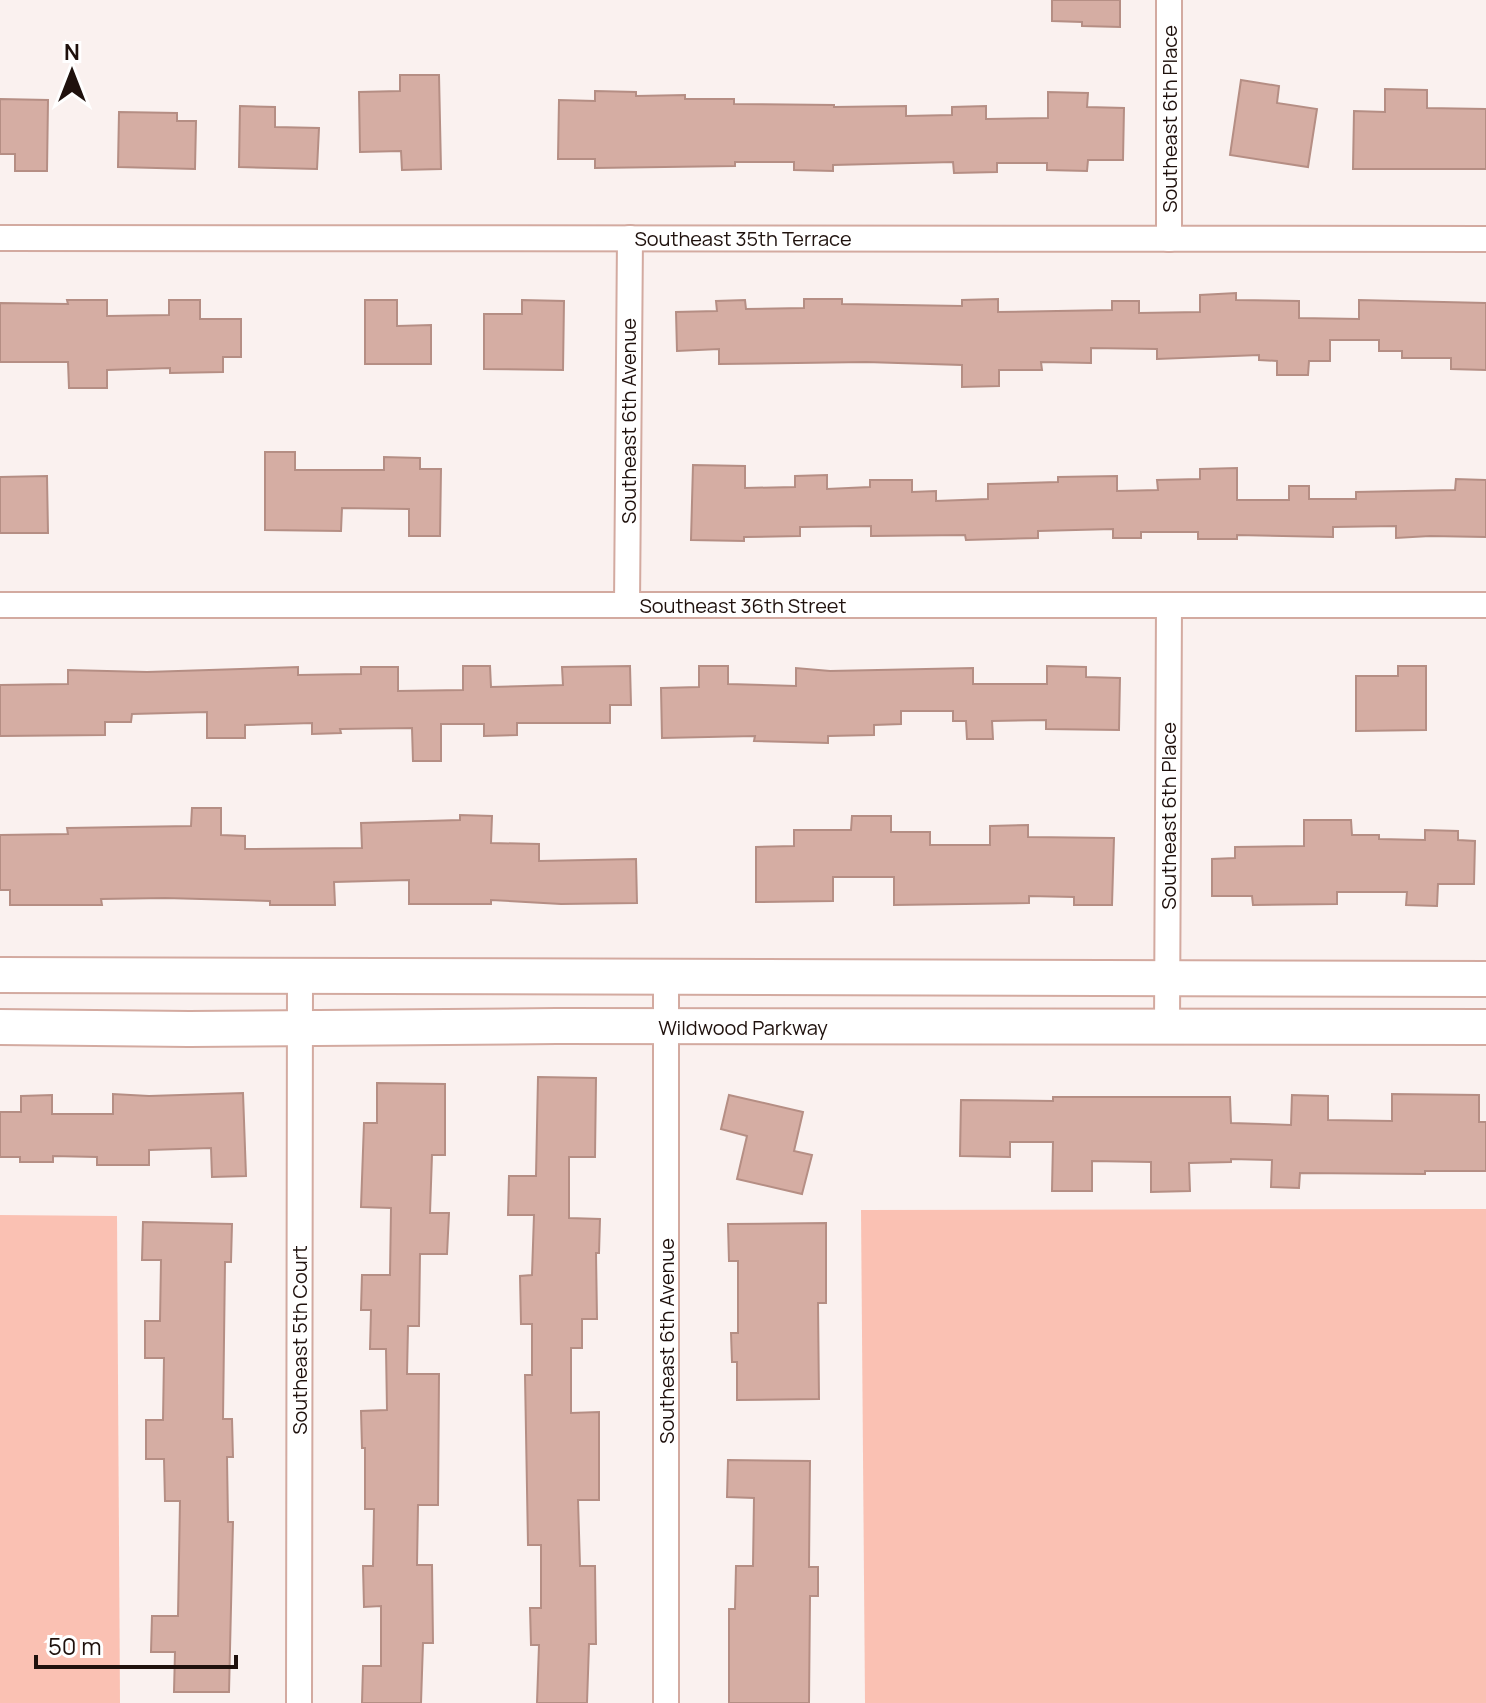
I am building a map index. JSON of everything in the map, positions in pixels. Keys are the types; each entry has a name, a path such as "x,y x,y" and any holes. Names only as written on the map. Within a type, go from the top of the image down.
{"street":[{"name":"Southeast 6th Place","path":"1169,0 1169,239"},
{"name":"Southeast 35th Terrace","path":"0,238 1486,239"},
{"name":"Southeast 6th Avenue","path":"627,605 630,238"},
{"name":"Southeast 36th Street","path":"0,605 1486,605"},
{"name":"Southeast 6th Place","path":"1167,1027 1169,605"},
{"path":"0,975 1486,979"},
{"name":"Southeast 5th Court","path":"299,1703 300,976"},
{"name":"Southeast 6th Avenue","path":"666,978 666,1703"},
{"name":"Wildwood Parkway","path":"0,1027 1486,1027"}],"shaded area":[{"path":"1486,1209 1486,1703 865,1703 861,1210"},
{"path":"0,1215 117,1216 120,1703 0,1703"}],"building":[{"path":"1052,0 1120,0 1120,27 1052,21"},
{"path":"400,75 439,75 441,169 402,170 401,151 360,152 359,92 400,91"},
{"path":"1241,80 1279,86 1277,103 1317,109 1308,167 1230,155"},
{"path":"1385,89 1427,90 1427,108 1486,109 1486,169 1353,169 1354,111 1385,112"},
{"path":"595,91 636,92 636,96 685,95 685,99 734,99 734,104 906,106 906,116 952,115 952,107 986,106 986,119 1048,118 1048,92 1088,93 1087,107 1124,108 1123,160 1088,160 1087,171 1047,170 1047,163 997,163 997,172 954,173 953,162 833,165 833,171 794,170 794,162 595,168 595,159 558,159 559,100 595,101"},
{"path":"0,99 48,100 47,171 15,171 15,154 0,154"},
{"path":"240,106 275,107 275,127 319,128 317,169 239,167"},
{"path":"119,112 177,113 177,121 196,121 195,169 118,167"},
{"path":"1236,293 1236,300 1299,301 1299,318 1359,319 1359,300 1486,303 1486,370 1451,369 1451,358 1402,358 1402,351 1379,351 1379,340 1330,340 1330,361 1309,361 1308,375 1277,375 1277,361 1259,360 1259,355 1157,359 1157,349 1091,348 1091,363 1041,362 1042,370 999,370 999,386 962,387 962,365 866,362 719,364 719,349 677,351 676,312 717,311 716,301 745,300 746,309 804,308 804,299 842,299 842,304 962,306 962,300 998,299 998,312 1112,310 1112,301 1139,301 1139,313 1200,312 1200,295"},
{"path":"67,300 107,300 107,316 169,315 169,300 200,300 200,319 241,319 241,357 223,357 223,372 170,373 170,368 107,370 107,388 69,388 68,362 0,362 0,303 68,304"},
{"path":"365,300 397,300 397,326 431,325 431,364 365,364"},
{"path":"522,300 564,301 563,370 484,369 484,314 522,314"},
{"path":"265,452 295,452 295,470 384,470 384,457 420,458 420,469 441,469 440,536 409,536 409,509 342,508 341,531 265,530"},
{"path":"693,465 745,466 745,488 795,487 795,476 827,475 827,489 870,487 870,480 912,480 912,492 936,491 936,501 988,499 988,484 1058,482 1058,477 1117,476 1117,491 1158,490 1157,480 1200,479 1200,469 1237,468 1237,500 1289,500 1289,486 1309,486 1309,499 1356,499 1356,492 1455,490 1456,479 1486,480 1486,537 1396,538 1396,526 1333,527 1333,537 1237,535 1237,539 1198,539 1198,532 1141,532 1141,538 1113,538 1113,529 1038,531 1038,538 966,540 965,535 871,536 871,526 800,527 800,536 744,537 744,541 691,540"},
{"path":"47,476 48,533 0,533 0,477"},
{"path":"463,666 490,666 491,687 563,685 562,667 630,666 631,705 610,705 610,723 517,723 517,735 484,736 484,724 441,724 441,761 413,761 412,728 340,729 341,733 312,734 312,723 245,725 245,738 207,738 207,712 132,714 131,722 105,722 105,735 0,736 0,685 68,684 68,670 147,672 298,667 298,675 361,674 361,667 398,667 398,691 463,690"},
{"path":"699,666 728,666 728,684 796,686 796,668 830,671 973,668 973,684 1047,684 1047,666 1086,667 1086,677 1120,678 1119,730 1046,729 1046,720 992,721 993,739 967,739 966,721 953,721 953,711 901,711 901,724 874,725 874,735 828,736 828,743 754,741 755,736 662,738 661,688 699,687"},
{"path":"1398,666 1426,666 1426,730 1356,731 1356,676 1398,676"},
{"path":"192,808 221,808 221,835 245,836 245,849 362,848 361,823 460,820 460,815 492,816 491,843 539,844 539,861 636,859 637,903 561,904 491,900 491,904 409,904 409,880 334,882 335,905 270,905 270,901 165,898 101,899 102,905 10,905 10,890 0,890 0,835 68,834 67,828 191,826"},
{"path":"852,816 891,816 891,832 930,832 930,845 990,845 990,826 1028,825 1028,837 1114,838 1112,905 1074,905 1074,897 1029,896 1029,903 894,905 894,877 833,877 833,901 756,902 756,847 794,846 794,830 851,830"},
{"path":"1304,820 1351,820 1352,835 1379,835 1379,839 1425,840 1425,830 1458,831 1458,840 1475,841 1474,884 1438,884 1437,906 1406,905 1407,892 1337,892 1337,904 1253,905 1252,896 1212,896 1212,859 1235,858 1235,847 1304,846"},
{"path":"538,1077 596,1078 595,1157 569,1157 569,1218 600,1219 599,1253 596,1253 597,1319 582,1319 582,1348 571,1348 571,1413 599,1412 599,1500 578,1500 580,1566 595,1566 596,1644 589,1644 587,1703 537,1703 539,1645 531,1645 530,1608 541,1608 541,1545 528,1545 525,1375 532,1375 532,1324 521,1324 520,1276 532,1275 534,1215 508,1215 509,1176 536,1176"},
{"path":"377,1083 445,1084 445,1155 432,1155 430,1213 449,1213 447,1254 420,1254 419,1326 408,1326 407,1374 439,1374 438,1505 418,1505 417,1565 432,1565 433,1643 423,1643 421,1703 362,1703 363,1666 381,1666 381,1606 364,1607 363,1566 373,1566 374,1509 365,1509 365,1448 362,1448 361,1411 387,1410 386,1349 370,1349 371,1310 361,1310 362,1275 390,1275 391,1208 361,1207 364,1123 377,1123"},
{"path":"243,1093 246,1176 212,1177 211,1148 149,1150 149,1165 97,1165 97,1157 53,1156 53,1162 20,1162 20,1157 0,1157 0,1112 21,1112 21,1096 52,1095 52,1114 113,1114 113,1094"},
{"path":"1392,1094 1479,1095 1479,1122 1486,1122 1486,1171 1300,1173 1299,1188 1271,1187 1272,1160 1231,1159 1231,1162 1189,1163 1190,1191 1151,1192 1151,1162 1092,1161 1092,1191 1052,1191 1053,1142 1010,1142 1010,1157 960,1156 961,1100 1230,1097 1231,1123 1291,1125 1292,1095 1328,1096 1328,1120 1392,1121"},
{"path":"729,1095 803,1112 794,1151 812,1155 802,1194 737,1179 747,1136 721,1129"},
{"path":"143,1222 232,1224 231,1262 225,1262 223,1419 232,1419 233,1457 227,1457 228,1522 233,1522 229,1692 174,1692 175,1652 151,1652 152,1616 178,1616 180,1501 165,1501 164,1459 146,1459 146,1420 163,1420 164,1358 145,1358 145,1321 160,1321 161,1260 142,1260"},
{"path":"826,1223 826,1303 818,1303 819,1399 737,1400 737,1362 732,1362 731,1333 738,1333 738,1261 729,1261 728,1224"},
{"path":"728,1460 810,1461 809,1567 818,1567 818,1596 810,1596 809,1703 729,1703 729,1609 735,1609 736,1566 753,1566 754,1498 727,1497"}]}
